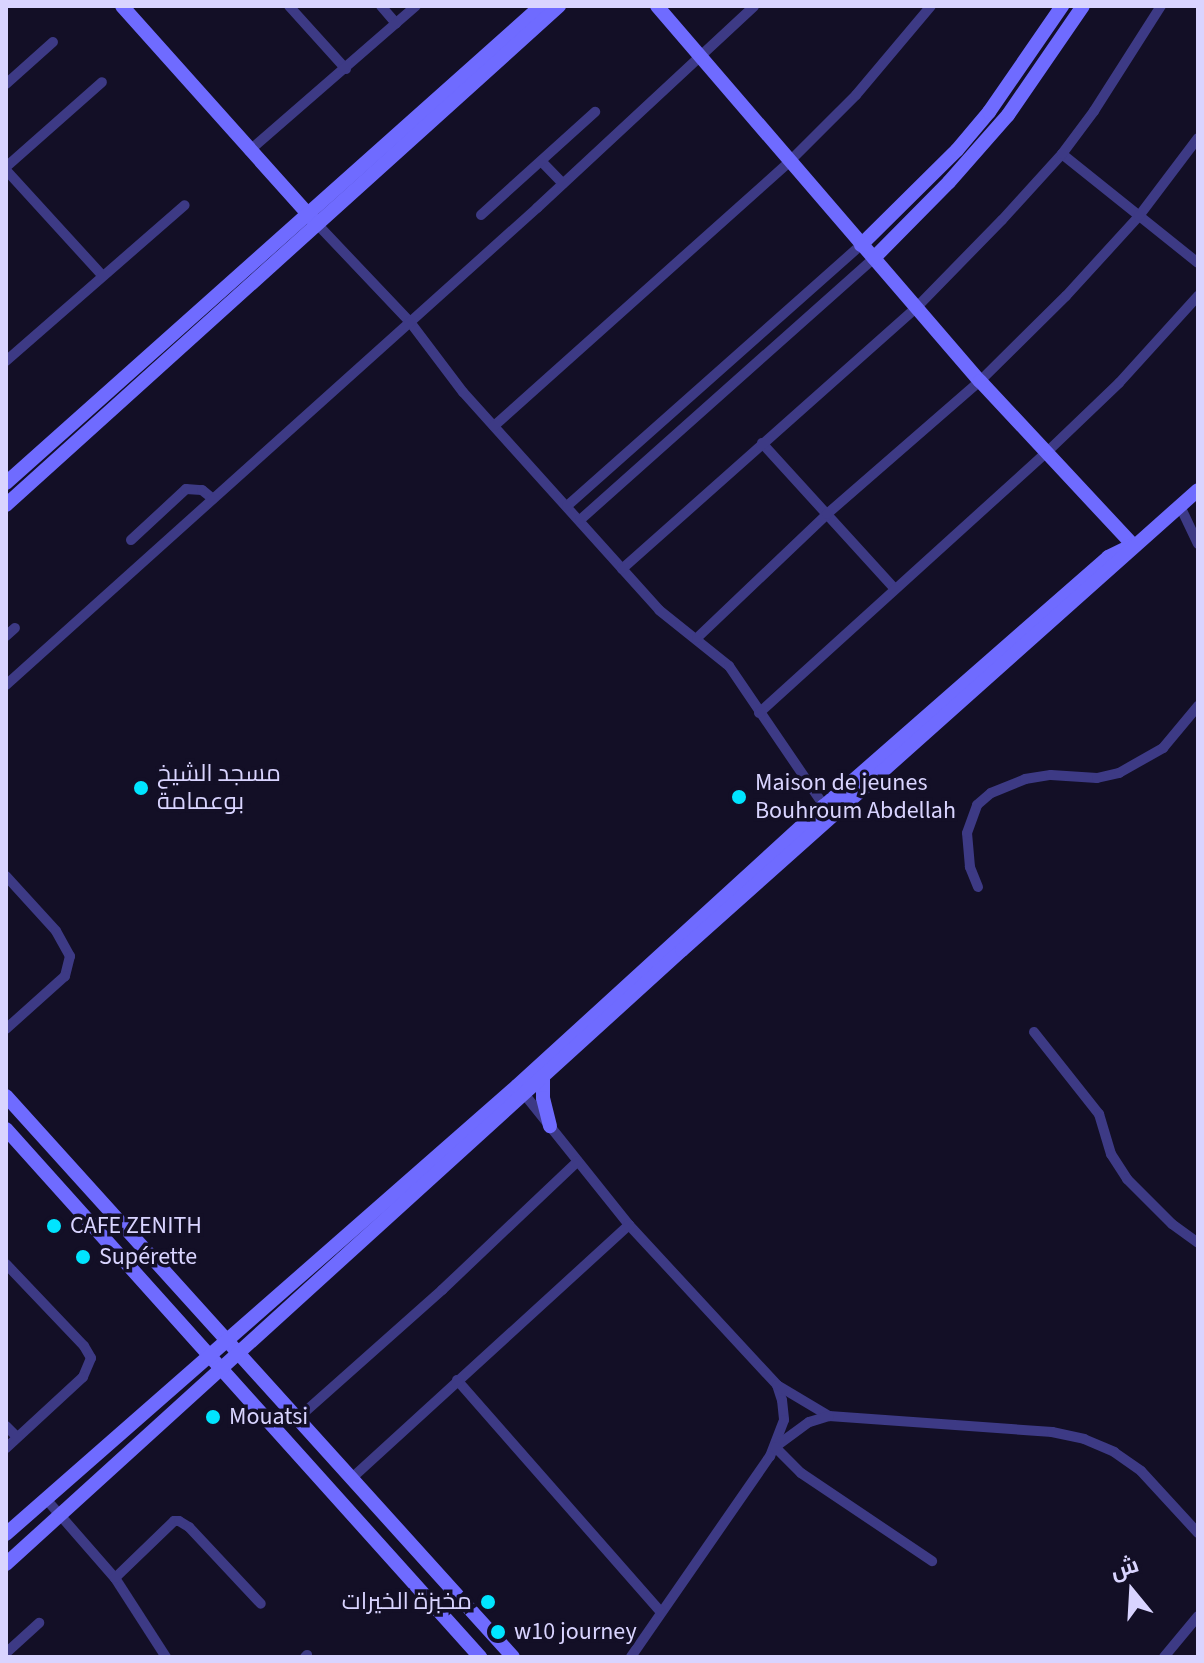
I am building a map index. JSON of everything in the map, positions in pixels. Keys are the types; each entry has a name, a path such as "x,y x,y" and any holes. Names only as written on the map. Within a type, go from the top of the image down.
{"main road":[{"path":"122,6 313,220"},
{"path":"6,505 541,6"},
{"path":"6,483 559,6"},
{"path":"657,6 980,381 1133,545"},
{"path":"861,245 957,150 989,112 1062,6"},
{"path":"874,258 949,182 1008,115 1083,6"},
{"path":"6,1534 225,1341 521,1090 543,1078 977,686 1114,568 1133,545 1198,490"},
{"path":"6,1564 223,1369 824,806 1108,557 1133,545"},
{"path":"543,1078 543,1098 550,1126"},
{"path":"6,1096 513,1657"},
{"path":"6,1129 480,1657"}],"street":[{"path":"289,6 346,69"},
{"path":"381,6 396,23"},
{"path":"249,151 416,6"},
{"path":"6,685 213,499 339,380 410,322 563,184 754,6"},
{"path":"494,426 791,160 856,95 931,6"},
{"path":"622,569 916,308 1062,154 1094,111 1161,6"},
{"path":"6,84 53,42"},
{"path":"102,82 6,169 102,275"},
{"path":"481,215 595,112"},
{"path":"697,638 827,514 980,381 1066,296 1139,216 1198,138"},
{"path":"1062,154 1198,263"},
{"path":"542,162 563,184"},
{"path":"6,361 185,205"},
{"path":"313,220 410,322 494,426 659,610 729,666 824,806"},
{"path":"567,506 861,245"},
{"path":"580,520 874,258"},
{"path":"759,713 1047,452 1119,383 1196,301"},
{"path":"762,443 895,589"},
{"path":"131,540 181,491 197,488 213,499"},
{"path":"1180,506 1198,544"},
{"path":"978,887 970,867 967,833 977,805 991,793 1025,779 1051,775 1097,778 1119,773 1163,748 1198,706"},
{"path":"6,876 56,931 67,949 70,963 65,976 6,1029"},
{"path":"1034,1032 1091,1101 1099,1114 1111,1154 1127,1179 1172,1224 1198,1243"},
{"path":"521,1090 629,1225 777,1385 829,1416"},
{"path":"298,1418 442,1290 578,1161"},
{"path":"353,1477 629,1225"},
{"path":"6,1264 84,1346 91,1358 83,1377 6,1448"},
{"path":"457,1380 661,1612"},
{"path":"631,1657 775,1447 784,1420 777,1385"},
{"path":"775,1447 809,1422 829,1416 1052,1432 1084,1439 1114,1452 1141,1471 1198,1533"},
{"path":"6,1426 17,1437"},
{"path":"775,1447 801,1473 932,1561"},
{"path":"46,1499 115,1578 166,1657"},
{"path":"115,1578 174,1521 179,1521 189,1527 261,1604"},
{"path":"1164,1657 1198,1616"},
{"path":"6,1653 39,1623"}],"place":[{"name":"مسجد الشيخ بوعمامة","path":"141,788"},
{"name":"Maison de jeunes Bouhroum Abdellah","path":"739,797"},
{"name":"CAFE ZENITH","path":"54,1226"},
{"name":"Supérette","path":"83,1257"},
{"name":"Mouatsi","path":"213,1417"},
{"name":"مخبزة الخيرات","path":"488,1602"},
{"name":"w10 journey","path":"498,1632"}]}
